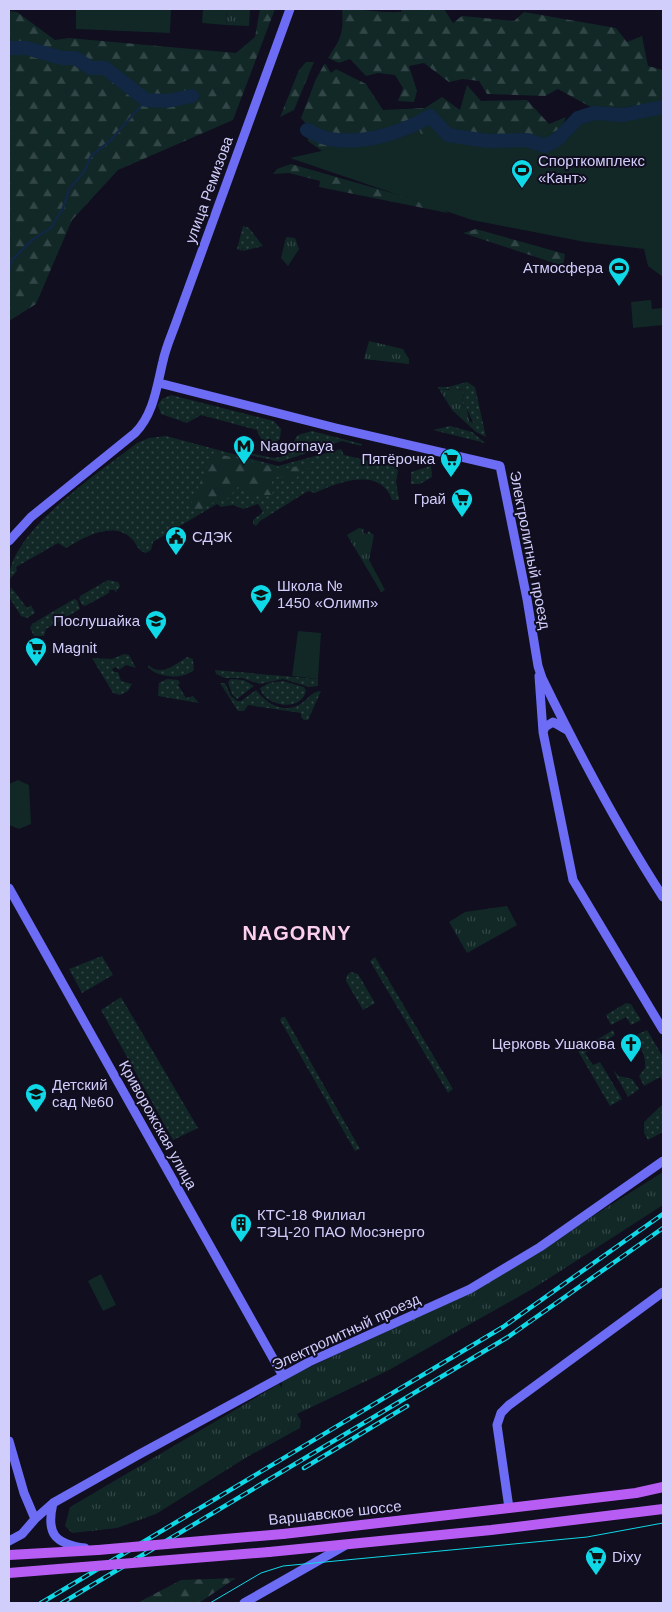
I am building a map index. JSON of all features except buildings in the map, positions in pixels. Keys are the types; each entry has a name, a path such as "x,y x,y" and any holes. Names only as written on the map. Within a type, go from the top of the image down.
{"main road":[{"name":"Варшавское шоссе","path":"9,1555 97,1550 283,1534 509,1508 663,1487"},
{"path":"9,1573 344,1546 663,1509"},
{"path":"650,1512 663,1514"}],"street":[{"name":"улица Ремизова","path":"159,383 163,360 178,317 290,9"},
{"path":"9,541 30,517 141,427 159,383"},
{"name":"Электролитный проезд","path":"159,383 395,443 500,466 526,592 538,666 597,789 663,897"},
{"path":"538,666 543,732 573,880 663,1030"},
{"path":"543,732 545,727 553,722 564,726 570,732"},
{"name":"Криворожская улица","path":"9,888 283,1376"},
{"name":"Электролитный проезд","path":"9,1541 22,1534 53,1503 283,1376 470,1289 540,1246 663,1161"},
{"path":"509,1508 497,1425 502,1413 509,1405 663,1292"},
{"path":"9,1441 24,1493 35,1519"},
{"path":"53,1503 49,1522 55,1536 73,1547 97,1550"},
{"path":"244,1603 344,1546"}],"green space":[{"path":"76,9 171,9 170,33 76,29"},
{"path":"203,9 227,9 226,25 202,23"},
{"path":"227,9 250,9 249,26 226,25"},
{"path":"260,9 275,9 233,120 118,170 72,220 36,304 9,321 9,11 17,12 55,40 69,38 236,53 255,37"},
{"path":"342,9 401,12 402,9 444,9 453,23 462,16 514,21 524,12 616,28 627,42 642,36 648,66 663,70 663,102 598,111 558,89 545,96 487,94 479,81 463,79 449,82 424,63 409,66 417,91 414,102 398,101 403,88 395,75 378,73 366,76 350,59 339,63 328,58 341,35"},
{"path":"306,62 314,62 294,110 280,117 299,70"},
{"path":"325,63 331,73 336,69 366,84 383,110 425,108 442,97 460,110 467,85 481,101 527,100 549,124 566,117 556,141 529,147 322,151 308,141 307,125 301,118 316,79"},
{"name":"Спорткомплекс «Кант»","path":"608,105 663,113 663,277 648,266 644,249 585,242 472,220 290,158 419,129 421,135 529,144"},
{"path":"291,164 441,207 448,213 319,187 320,181 289,173 273,174 277,169"},
{"path":"243,226 249,228 263,246 243,251 243,246 242,251 237,249"},
{"path":"476,229 565,254 563,266 463,233"},
{"path":"286,237 295,238 299,249 288,266 281,258"},
{"path":"651,300 652,309 663,308 663,325 633,328 631,302"},
{"path":"369,341 403,349 409,359 409,364 364,359"},
{"path":"467,382 475,387 486,437 476,432 467,408 462,405 464,400 463,390 439,389 438,387 448,387"},
{"path":"451,388 463,390 464,400 462,405 467,408 469,421 475,424 476,432 452,410 439,389 449,390"},
{"path":"171,395 274,421 281,429 280,439 273,444 269,444 260,438 257,430 201,415 187,423 161,414 158,405 162,399"},
{"path":"450,426 472,432 485,443 433,430"},
{"path":"312,431 362,444 361,446 342,441 280,462 245,454 280,457 286,454 298,435"},
{"path":"166,436 278,466 341,449 344,455 396,467 398,471 396,481 399,500 392,500 386,489 378,483 369,480 346,481 315,493 308,491 260,521 256,526 253,524 253,520 263,512 258,504 243,509 233,505 221,507 217,504 153,542 151,550 146,553 141,551 125,533 117,531 99,532 81,539 66,548 58,543 16,567 17,571 9,580 13,561 24,542 59,504 137,443 149,438"},
{"path":"213,453 283,469 319,462 319,465 307,468 298,474 296,482 288,482 280,476 271,480 274,488 272,495 255,495 238,487 228,498 219,499 197,512 191,509 191,504"},
{"path":"431,466 432,477 420,484 411,484 411,472"},
{"path":"359,528 364,529 363,533 367,534 368,531 374,535 369,560 385,590 381,592 347,535"},
{"path":"108,580 118,582 120,586 115,593 115,590 109,590 109,593 85,606 82,605 79,599 80,596"},
{"path":"11,587 27,608 31,605 35,613 27,618 21,616 9,597"},
{"path":"74,599 77,600 80,609 46,629 44,636 34,636 30,628 32,624"},
{"path":"298,631 321,633 318,679 292,676"},
{"path":"124,654 129,655 136,668 126,665 119,670 116,667 112,669 114,672 118,672 121,681 132,684 128,691 120,695 113,693 92,658 112,659"},
{"path":"187,657 193,659 194,670 183,675 157,674 148,667 148,665 158,670 168,669"},
{"path":"215,670 318,679 318,686 309,687 283,679 260,684 242,678 225,678 216,674"},
{"path":"167,679 178,680 180,683 178,685 186,698 193,696 199,703 158,696 159,683"},
{"path":"230,679 244,680 254,686 237,699 232,694 228,683"},
{"path":"283,681 304,687 306,691 303,698 290,704 275,703 263,694 260,688 269,683"},
{"path":"220,683 225,683 231,696 237,701 241,701 256,690 265,700 282,708 289,708 302,703 312,694 321,691 308,720 304,720 301,717 301,713 248,705 244,711 238,711"},
{"path":"18,780 29,785 31,824 19,829 9,825 9,784"},
{"path":"507,906 517,925 467,953 449,922 465,912"},
{"path":"102,956 113,975 82,993 69,969"},
{"path":"375,957 453,1089 448,1093 370,961"},
{"path":"351,972 358,974 375,1003 363,1010 346,981 347,975"},
{"path":"121,997 198,1128 173,1140 101,1010"},
{"path":"626,1003 631,1004 641,1020 631,1025 626,1017 611,1025 606,1015"},
{"path":"282,1017 285,1017 360,1149 355,1151 280,1020"},
{"path":"613,1030 615,1035 585,1053 593,1065 600,1062 622,1099 610,1106 578,1051"},
{"path":"647,1030 663,1057 663,1082 660,1077 644,1086 639,1076 645,1068 644,1054 637,1043 630,1038"},
{"path":"613,1070 619,1076 632,1079 639,1089 628,1097"},
{"path":"663,1104 663,1132 648,1140 644,1133 644,1122"},
{"path":"663,1172 663,1205 534,1288 389,1370 297,1414 301,1421 300,1428 247,1457 156,1514 117,1528 72,1533 65,1526 70,1507 279,1384 282,1388 282,1380 472,1292"},
{"path":"101,1274 116,1305 103,1311 88,1281"},
{"path":"236,1578 199,1603 137,1603 181,1580"}],"waterway":[{"path":"9,48 26,48 62,58 75,58 91,68 105,68 146,100 167,101 192,96"},
{"path":"9,270 12,260 32,240 51,228 63,208 69,189 84,172 91,156 111,140 146,100"},
{"path":"307,130 329,139 368,139 407,128 430,116 448,135 487,141 527,140 545,146 558,139 578,118 594,113 623,115 663,107"}],"tram line":[{"path":"210,1603 261,1573 283,1566 587,1537 663,1523"}],"railway":[{"path":"41,1603 503,1327 663,1214"},
{"path":"62,1603 508,1337 663,1228"},
{"path":"304,1468 407,1406"}],"place":[{"name":"Спорткомплекс «Кант»","path":"522,189"},
{"name":"Атмосфера","path":"619,287"},
{"name":"Nagornaya","path":"244,465"},
{"name":"Пятёрочка","path":"451,478"},
{"name":"Грай","path":"462,518"},
{"name":"СДЭК","path":"176,556"},
{"name":"Школа № 1450 «Олимп»","path":"261,614"},
{"name":"Послушайка","path":"156,640"},
{"name":"Magnit","path":"36,667"},
{"name":"Церковь Ушакова","path":"631,1063"},
{"name":"Детский сад №60","path":"36,1113"},
{"name":"КТС-18 Филиал ТЭЦ-20 ПАО Мосэнерго","path":"241,1243"},
{"name":"Dixy","path":"596,1576"}],"district":[{"name":"NAGORNY","path":"297,933"}]}
